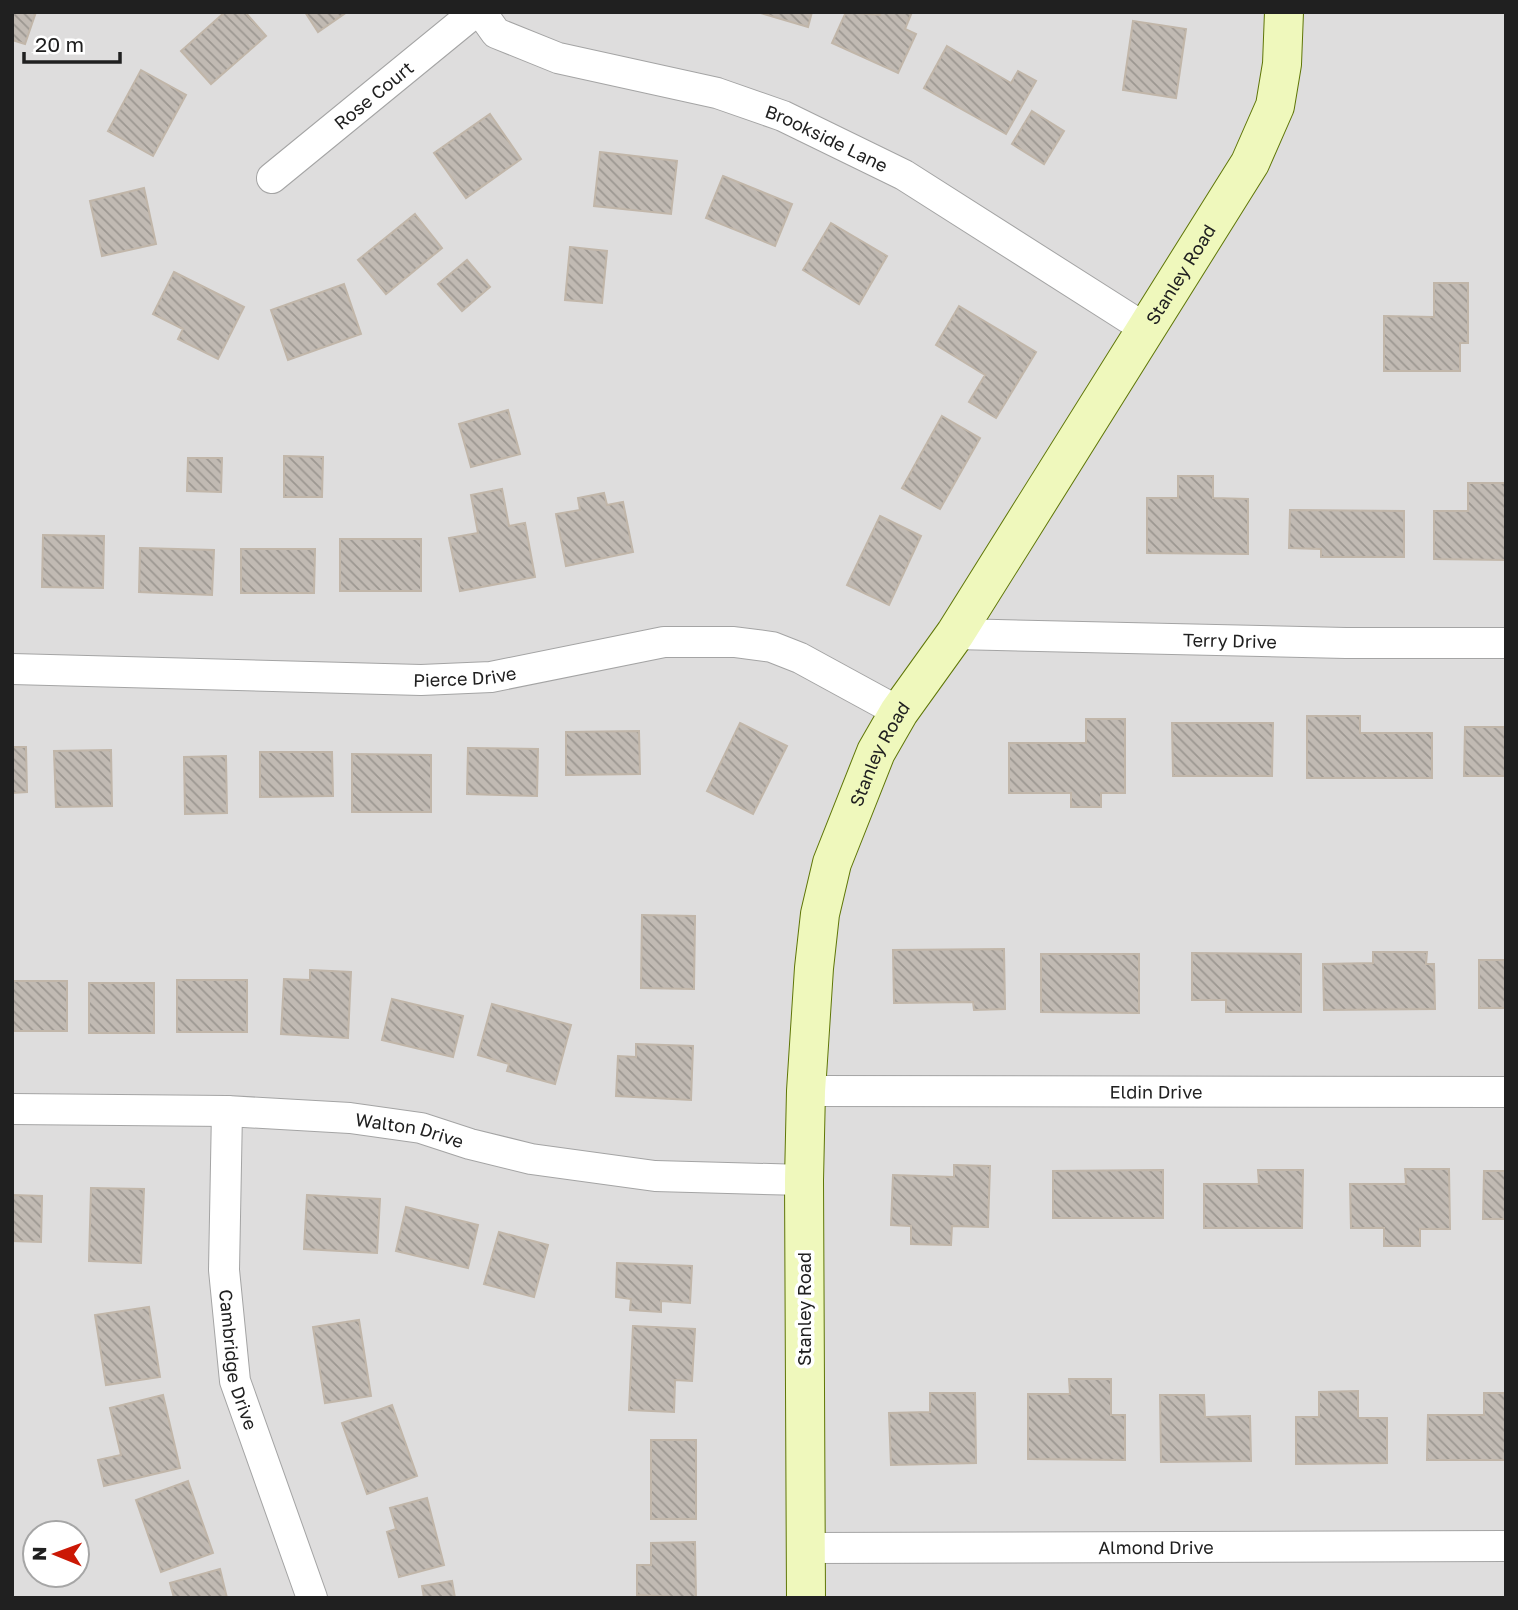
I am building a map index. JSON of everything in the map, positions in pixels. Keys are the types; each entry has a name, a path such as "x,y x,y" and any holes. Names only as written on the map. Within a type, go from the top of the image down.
{"street":[{"name":"Rose Court","path":"272,178 475,12"},
{"name":"Brookside Lane","path":"481,12 496,33 558,58 704,90 783,116 904,176 1146,329"},
{"name":"Stanley Road","path":"806,1598 803,1180 806,1091 820,914 832,863 876,752 899,712 955,634 1250,163 1275,106 1282,64 1284,12"},
{"name":"Terry Drive","path":"955,634 1346,643 1506,643"},
{"name":"Pierce Drive","path":"12,669 407,679 491,677 664,642 734,642 772,647 800,658 899,712"},
{"name":"Eldin Drive","path":"806,1091 1506,1092"},
{"name":"Walton Drive","path":"12,1109 227,1111 350,1118 421,1128 470,1144 531,1159 655,1176 803,1180"},
{"name":"Cambridge Drive","path":"227,1111 224,1270 234,1381 312,1598"},
{"name":"Almond Drive","path":"806,1548 1506,1546"}],"shaded area":[{"path":"12,12 1506,12 1506,1598 12,1598"}],"building":[{"path":"12,12 36,12 25,44 12,40"},
{"path":"225,12 245,12 266,36 211,84 181,51"},
{"path":"305,12 347,12 318,32"},
{"path":"757,12 812,12 808,27"},
{"path":"846,12 880,15 881,12 912,12 905,29 916,34 898,73 832,43"},
{"path":"1133,21 1186,29 1176,98 1123,90"},
{"path":"947,46 1011,83 1018,71 1036,81 1006,134 924,88"},
{"path":"141,70 186,95 153,156 108,131"},
{"path":"1032,111 1064,131 1044,164 1012,144"},
{"path":"490,114 521,159 466,198 434,153"},
{"path":"600,152 677,161 671,214 594,206"},
{"path":"723,176 792,204 775,246 706,218"},
{"path":"144,188 156,244 102,256 90,201"},
{"path":"415,214 442,248 386,294 358,260"},
{"path":"831,223 887,256 859,304 803,270"},
{"path":"570,247 607,251 602,303 565,300"},
{"path":"467,260 490,287 462,311 438,284"},
{"path":"174,272 244,307 218,359 178,339 183,329 153,314"},
{"path":"1434,283 1468,283 1468,343 1460,343 1460,371 1384,371 1384,316 1434,317"},
{"path":"344,284 361,334 288,360 271,310"},
{"path":"959,306 1036,352 996,418 969,402 985,375 936,345"},
{"path":"508,410 520,454 471,467 459,424"},
{"path":"942,416 980,438 940,509 902,488"},
{"path":"284,456 323,457 322,497 284,497"},
{"path":"188,458 222,458 221,492 187,491"},
{"path":"1178,476 1213,476 1213,498 1248,499 1248,554 1147,553 1147,498 1178,498"},
{"path":"1468,483 1506,483 1506,560 1434,559 1434,511 1468,511"},
{"path":"502,489 509,526 525,523 535,577 460,591 449,538 478,533 471,495"},
{"path":"604,493 607,505 623,502 633,552 566,566 556,514 580,510 578,498"},
{"path":"1290,510 1404,511 1404,557 1321,557 1321,549 1289,548"},
{"path":"880,516 921,536 889,605 847,585"},
{"path":"43,535 104,536 103,588 42,587"},
{"path":"340,539 421,539 421,591 340,591"},
{"path":"140,548 214,550 212,595 139,592"},
{"path":"241,549 315,549 314,593 241,593"},
{"path":"1307,716 1360,716 1360,733 1432,733 1432,778 1307,778"},
{"path":"1086,719 1125,719 1125,793 1101,793 1101,807 1071,807 1071,793 1009,793 1009,743 1086,743"},
{"path":"740,723 787,746 753,814 707,791"},
{"path":"1172,723 1273,723 1272,776 1173,776"},
{"path":"1465,727 1506,727 1506,776 1464,776"},
{"path":"639,731 640,774 566,775 566,732"},
{"path":"12,747 26,747 27,792 12,793"},
{"path":"468,748 538,749 537,796 467,794"},
{"path":"111,750 112,806 56,807 54,751"},
{"path":"260,752 332,752 333,796 260,797"},
{"path":"352,754 431,755 431,812 352,812"},
{"path":"226,756 227,813 185,814 184,757"},
{"path":"642,915 695,916 694,989 641,988"},
{"path":"1004,949 1005,1009 974,1010 973,1002 894,1003 893,950"},
{"path":"1373,952 1427,952 1426,964 1434,964 1435,1009 1324,1010 1323,964 1373,963"},
{"path":"1192,953 1301,954 1301,1012 1226,1012 1226,1000 1192,1000"},
{"path":"1041,954 1139,954 1139,1013 1041,1012"},
{"path":"1479,960 1506,960 1506,1008 1479,1008"},
{"path":"310,970 351,972 348,1038 281,1034 284,979 310,980"},
{"path":"177,980 247,980 247,1032 177,1032"},
{"path":"12,981 67,981 67,1031 12,1031"},
{"path":"89,983 154,983 154,1033 89,1033"},
{"path":"392,999 463,1016 453,1057 382,1040"},
{"path":"492,1004 571,1025 555,1084 507,1071 509,1064 478,1055"},
{"path":"636,1044 693,1046 691,1100 616,1096 618,1056 636,1057"},
{"path":"954,1165 990,1166 988,1227 952,1226 951,1245 911,1244 911,1226 891,1225 893,1175 954,1177"},
{"path":"1405,1169 1449,1169 1450,1229 1420,1229 1420,1246 1384,1246 1384,1228 1351,1228 1350,1184 1406,1184"},
{"path":"1163,1170 1163,1218 1053,1218 1053,1171"},
{"path":"1258,1170 1303,1170 1302,1228 1204,1228 1204,1184 1259,1184"},
{"path":"1484,1171 1506,1171 1506,1219 1483,1219"},
{"path":"91,1188 144,1189 141,1263 89,1261"},
{"path":"12,1195 42,1196 41,1242 12,1241"},
{"path":"307,1195 380,1199 377,1253 304,1249"},
{"path":"406,1207 478,1225 468,1268 396,1251"},
{"path":"499,1232 548,1245 534,1297 484,1284"},
{"path":"617,1263 692,1266 690,1303 661,1301 661,1312 630,1310 631,1299 616,1297"},
{"path":"149,1307 160,1377 106,1385 95,1315"},
{"path":"359,1320 371,1396 325,1403 313,1327"},
{"path":"633,1326 695,1329 692,1381 675,1380 674,1412 629,1410"},
{"path":"1069,1379 1111,1379 1111,1415 1125,1415 1125,1460 1028,1459 1028,1394 1070,1394"},
{"path":"1358,1391 1358,1418 1387,1418 1387,1463 1296,1464 1296,1417 1319,1417 1319,1392"},
{"path":"930,1393 975,1393 976,1463 891,1465 889,1413 930,1412"},
{"path":"1484,1393 1506,1393 1506,1460 1427,1460 1428,1415 1484,1415"},
{"path":"163,1395 180,1468 104,1486 98,1460 121,1455 110,1408"},
{"path":"1160,1395 1204,1395 1205,1417 1250,1416 1251,1461 1161,1462"},
{"path":"392,1405 417,1476 367,1494 342,1423"},
{"path":"651,1440 696,1440 696,1519 651,1519"},
{"path":"188,1481 213,1553 161,1572 136,1500"},
{"path":"427,1498 444,1565 399,1577 387,1532 396,1529 390,1508"},
{"path":"695,1542 696,1598 637,1595 637,1565 651,1565 651,1543"},
{"path":"220,1569 227,1598 174,1598 170,1583"},
{"path":"452,1581 455,1598 424,1598 422,1586"}]}
